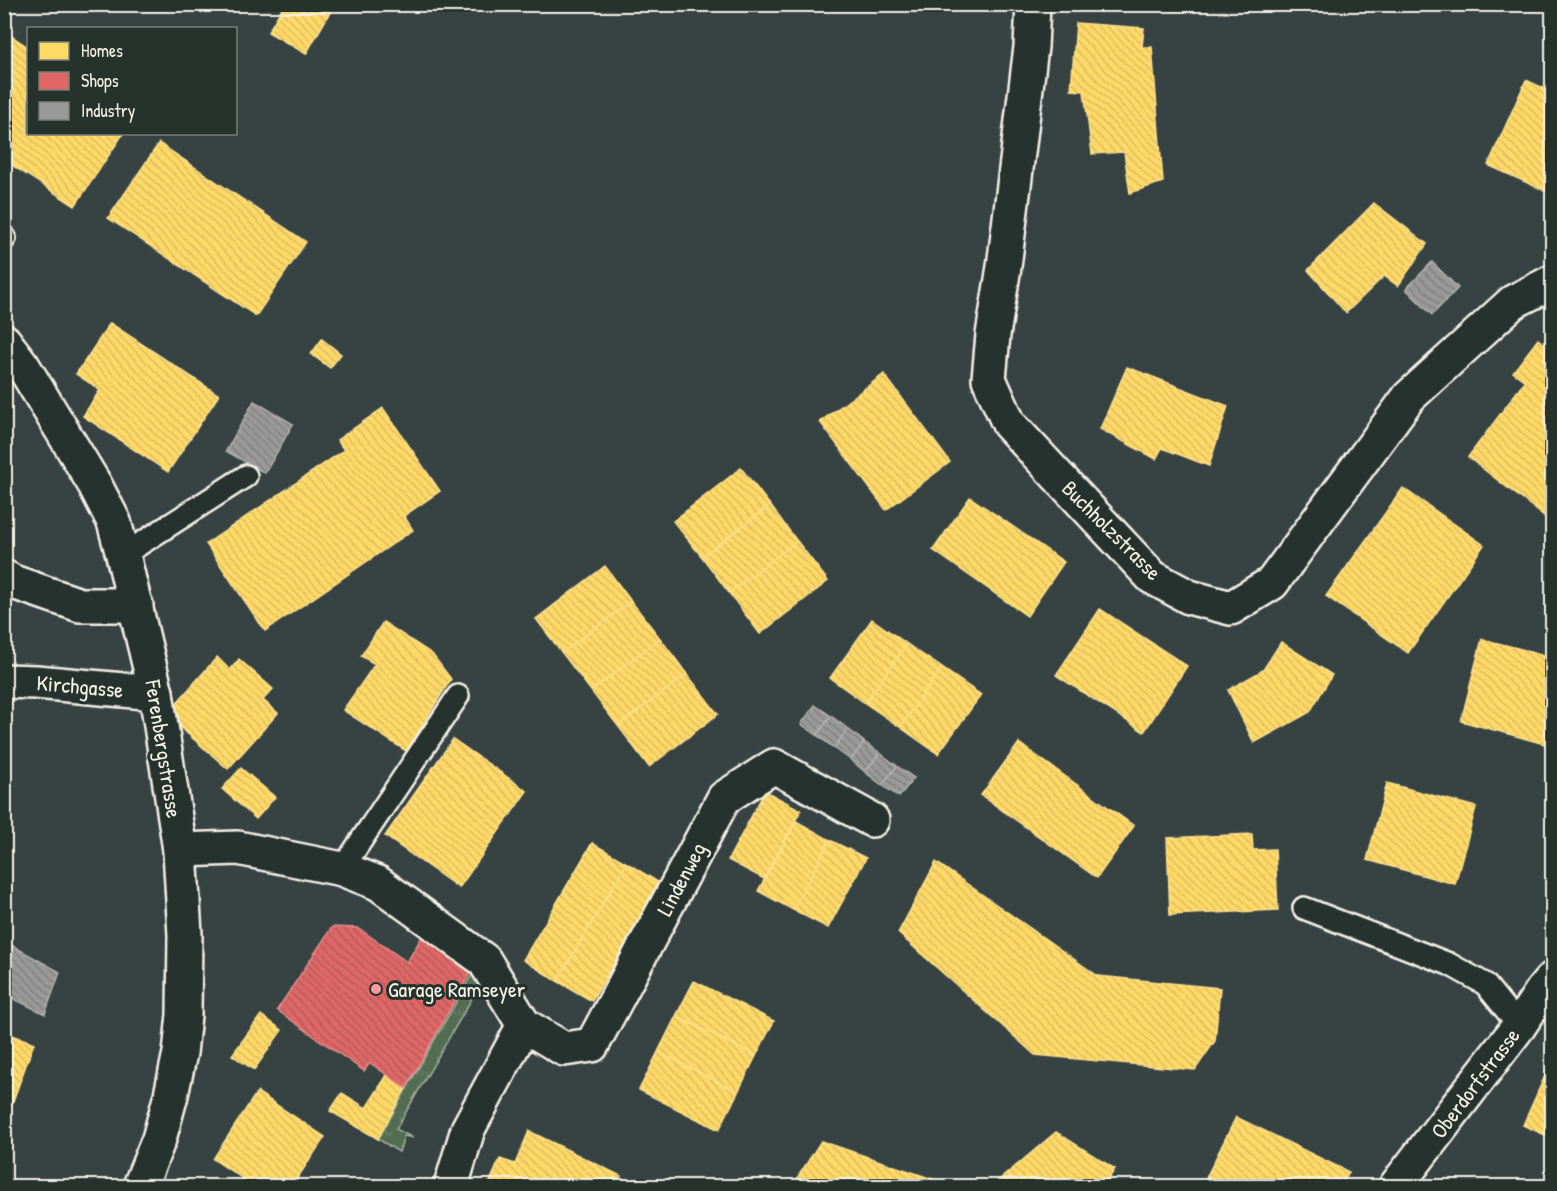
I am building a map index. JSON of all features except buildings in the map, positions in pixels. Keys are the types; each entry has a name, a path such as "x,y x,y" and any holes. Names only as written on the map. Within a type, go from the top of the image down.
{"street":[{"name":"Buchholzstrasse","path":"1033,4 1031,47 989,379 1009,424 1152,577 1189,597 1231,608 1272,583 1409,397 1513,302 1552,282"},
{"name":"Ferenbergstrasse","path":"4,341 23,366 95,485 114,522 156,693 180,850 185,935 184,1015 180,1053 171,1095 159,1139 140,1186"},
{"path":"4,577 80,605 136,605"},
{"name":"Kirchgasse","path":"4,681 156,693"},
{"name":"Lindenweg","path":"180,850 238,848 342,869 378,883 484,960 524,1025 564,1049 592,1045 724,798 774,766 872,820"},
{"name":"Oberdorfstrasse","path":"1396,1186 1549,990"},
{"path":"451,1186 468,1129 524,1025"}],"lane":[{"path":"123,555 246,476"},
{"path":"342,869 458,696"},
{"path":"1304,908 1449,964 1485,984 1519,1026"}],"green space":[{"path":"474,971 481,983 396,1129 413,1138 404,1136 399,1152 378,1139"}],"place":[{"name":"Garage Ramseyer","path":"376,989"}]}
